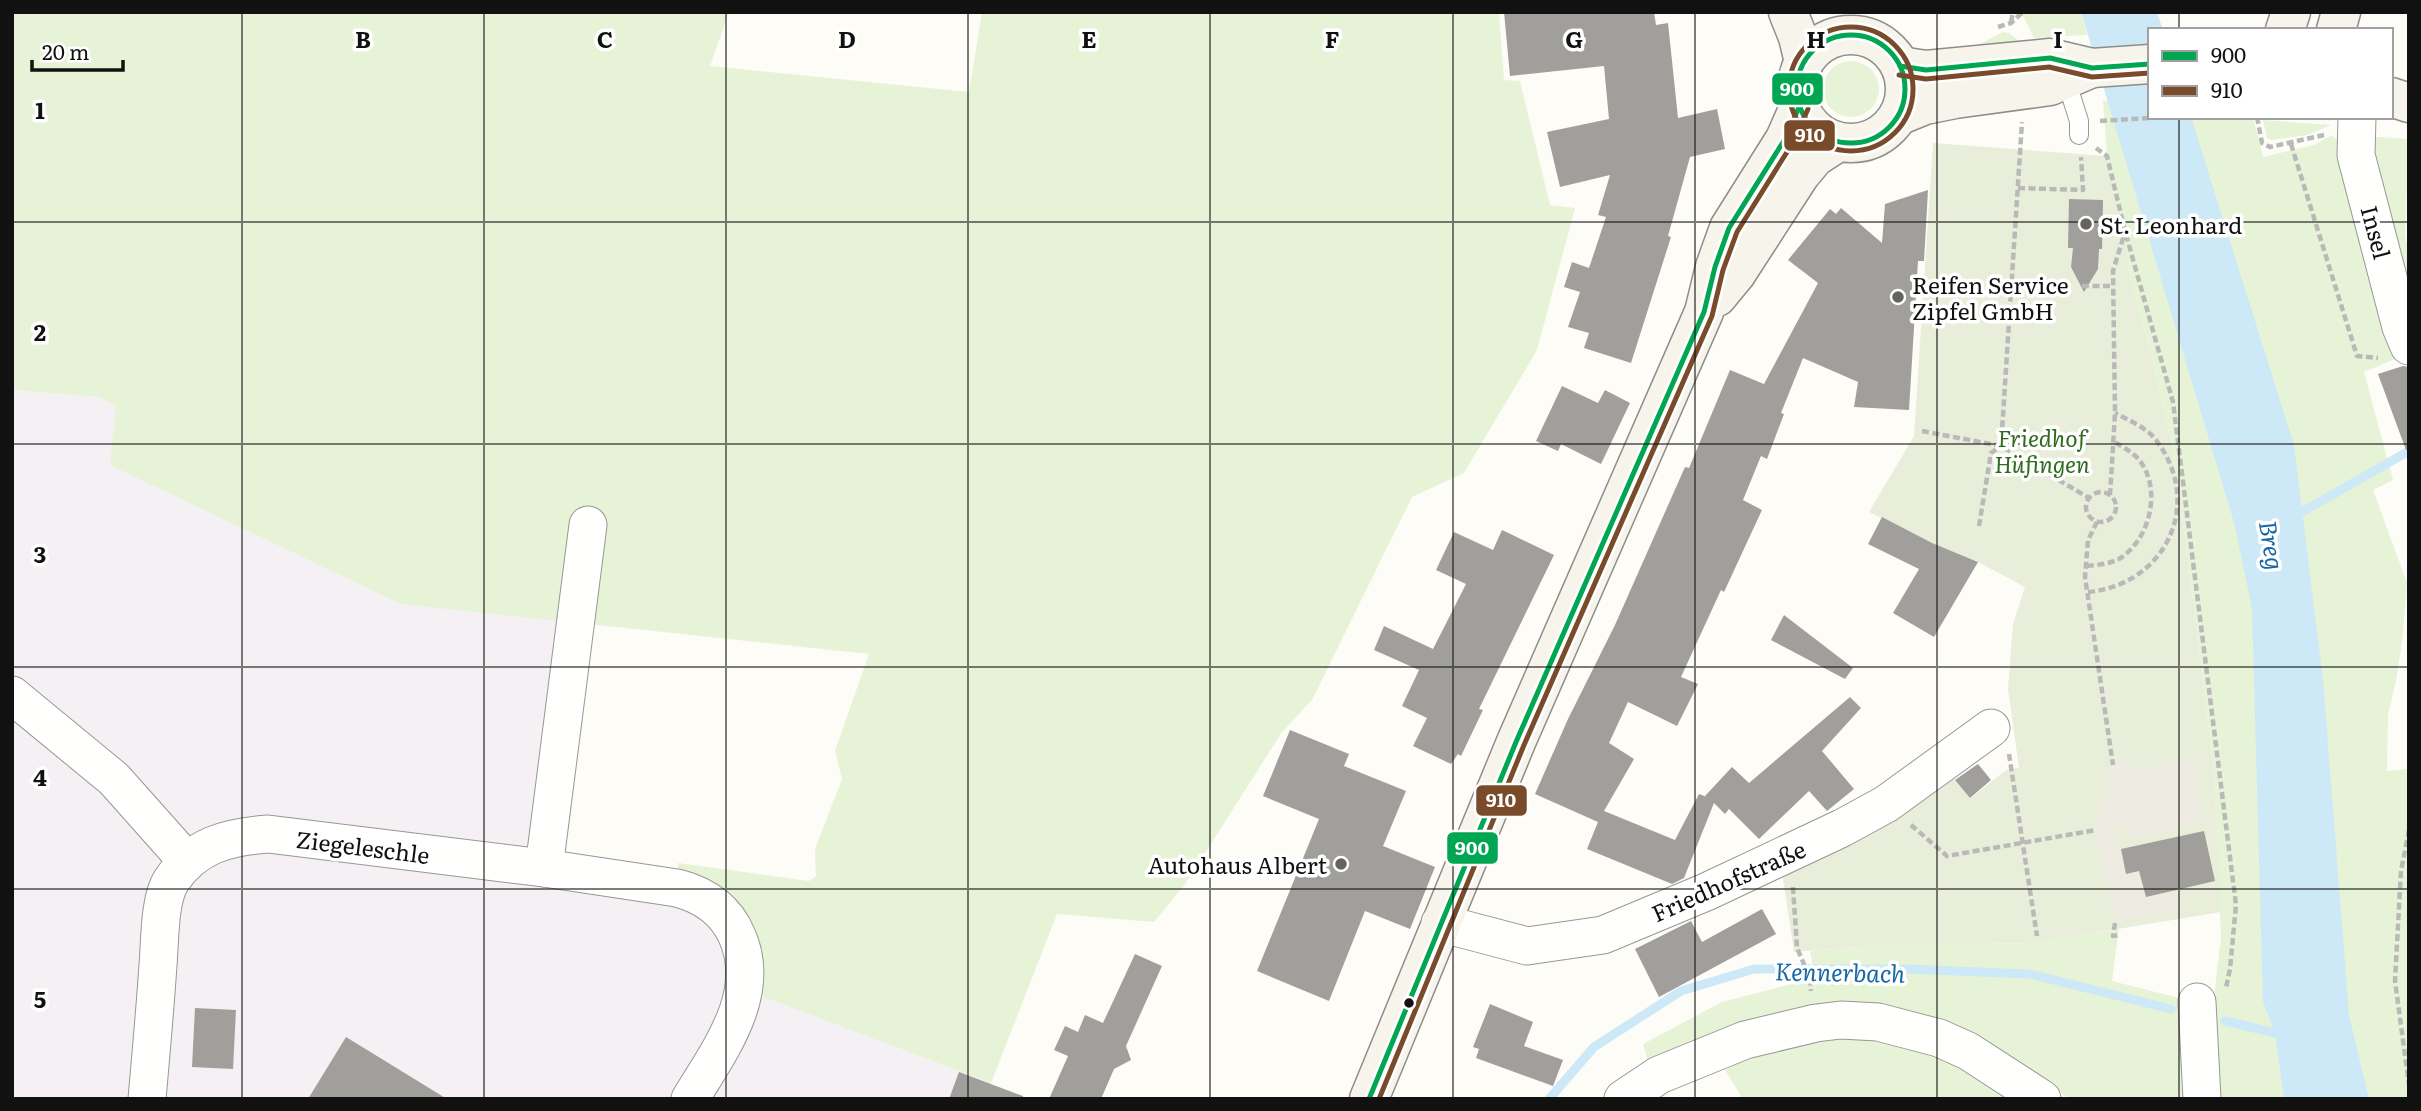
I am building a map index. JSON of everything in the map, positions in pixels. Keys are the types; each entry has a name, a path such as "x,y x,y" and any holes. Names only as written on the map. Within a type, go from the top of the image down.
{"main road":[{"path":"1788,12 1804,62 1798,83 1800,106 1810,124 1821,134 1838,142 1863,142 1889,128 1898,116 1905,88 1900,66 1887,49 1875,41 1841,24 1832,39 1804,62"},
{"path":"1900,66 1926,70 2050,58 2079,74"},
{"path":"1898,116 1925,105 2050,86 2079,74 2148,64"},
{"path":"1369,1099 1440,923 1600,545 1704,312 1730,228 1785,139 1800,106"},
{"path":"1704,312 1736,274 1800,174 1815,157 1838,142"}],"street":[{"name":"Insel","path":"2357,119 2356,155 2401,327 2396,352"},
{"path":"544,868 588,525"},
{"path":"12,695 114,779 187,861"},
{"name":"Friedhofstraße","path":"1440,923 1527,946 1603,935 1706,892 1842,828 1886,804 1991,728"},
{"name":"Ziegeleschle","path":"147,1099 162,916 169,884 187,861 218,841 268,834 544,868 677,888 697,894 716,906 733,925 744,951 746,982 739,1010 727,1038 690,1099"},
{"path":"2197,1002 2202,1099"},
{"path":"1623,1099 1660,1075 1745,1040 1841,1020 1878,1022 1939,1038 1968,1051 2042,1099"}],"lane":[{"path":"2079,74 2079,135"}],"path":[{"path":"2012,12 2011,23 2024,12"},
{"path":"2109,121 2148,118"},
{"path":"2257,119 2262,143 2270,146 2318,138 2357,119"},
{"path":"2001,446 2022,121"},
{"path":"2079,135 2107,156 2125,232 2173,402 2236,905 2225,995 2215,1005 2197,1002"},
{"path":"2291,144 2294,162 2357,356 2396,352"},
{"path":"2018,188 2083,190 2081,165"},
{"path":"2110,495 2115,413 2113,271 2125,232"},
{"path":"2082,286 2113,286"},
{"path":"2088,592 2110,589 2133,579 2165,548 2177,513 2177,491 2173,473 2156,440 2142,428 2115,413"},
{"path":"1922,430 2001,446 2089,498"},
{"path":"2086,566 2109,562 2126,553 2142,533 2150,510 2151,484 2147,472 2140,460 2113,442"},
{"path":"1979,526 1991,453 2001,446"},
{"path":"2101,491 2110,495 2115,500 2109,521 2091,520 2086,505 2089,498 2101,491"},
{"path":"2097,522 2088,540 2086,566 2113,765"},
{"path":"1991,728 2007,741 2037,936"},
{"path":"1886,804 1947,856 2096,830"},
{"path":"2409,830 2401,871 2395,981 2409,1085"},
{"path":"1791,852 1797,948 1810,978"},
{"path":"2115,923 2113,936 2119,935"}],"shaded area":[{"path":"12,390 100,397 117,406 110,465 575,621 544,868 697,894 766,998 991,1083 985,1099 12,1099"},
{"path":"2194,759 2203,823 2128,838 2125,826 2114,829 2117,849 2121,849 2126,873 2139,871 2146,897 2177,890 2180,910 2115,923 2096,830 2098,809 2110,796 2108,768 2121,762 2139,770"}],"green space":[{"path":"12,12 729,12 710,66 969,92 982,12 1499,12 1504,80 1520,81 1550,205 1575,208 1537,350 1464,473 1412,497 1312,700 1282,732 1186,883 1154,922 1057,914 991,1083 766,998 746,982 744,951 677,888 678,863 809,881 816,876 815,849 842,779 835,751 869,654 401,604 110,465 116,406 100,397 12,390"},
{"path":"2021,12 2081,12 2087,35 2034,38"},
{"path":"2003,32 2009,33 2029,49 1960,54"},
{"path":"1851,61 1862,63 1871,69 1877,78 1877,100 1871,109 1862,115 1851,117 1840,115 1831,109 1825,100 1823,89 1825,78 1831,69 1840,63"},
{"path":"2148,99 2148,119 2254,119 2263,157 2314,145 2332,135 2336,139 2364,136 2409,139 2405,235 2409,252 2409,353 2364,372 2393,480 2373,490 2407,583 2397,676 2388,715 2387,771 2409,769 2409,1099 2218,1099 2213,1047 2214,996 2221,937 2214,773 2172,446 2129,273 2125,231 2107,156 2103,101"},
{"path":"2263,120 2331,125 2308,135 2272,140 2267,138"},
{"name":"Friedhof Hüfingen","path":"1933,143 2107,156 2125,231 2129,273 2172,446 2214,773 2221,912 2033,943 1871,946 1794,952 1782,872 1826,854 1898,818 1953,778 1971,798 2006,770 2019,768 2008,689 2013,624 2025,587 1978,562 1931,543 1869,512 1914,436"},
{"path":"2119,929 2112,981 2187,1000 2184,1099 2070,1099 1997,1051 1882,1010 1650,1068 1643,1044 1722,1002 1815,978 1810,951 1871,946 2033,943"},
{"path":"1858,1035 1924,1046 2018,1099 1743,1099 1725,1070 1761,1052"}],"water":[{"name":"Breg","path":"2081,12 2157,12 2162,28 2148,28 2148,119 2192,119 2294,445 2323,680 2349,1015 2369,1099 2284,1099 2275,1032 2263,1002 2252,609 2235,526"}],"building":[{"path":"1504,12 1654,12 1656,25 1668,23 1678,118 1717,109 1725,149 1690,157 1668,236 1671,237 1631,363 1584,348 1589,333 1568,327 1580,292 1564,287 1572,262 1589,268 1606,217 1598,215 1610,175 1560,187 1547,132 1609,119 1604,66 1510,76"},
{"path":"1928,190 1924,261 1918,261 1909,410 1854,407 1858,382 1803,358 1781,413 1784,414 1767,459 1761,456 1743,500 1762,510 1681,677 1698,684 1677,726 1628,702 1609,743 1634,759 1604,811 1675,840 1699,794 1707,797 1705,796 1732,767 1749,783 1850,697 1861,708 1822,751 1854,789 1827,811 1809,791 1759,839 1729,809 1725,814 1714,803 1684,878 1672,884 1587,849 1598,822 1535,794 1568,719 1615,625 1685,467 1689,468 1730,370 1764,384 1818,283 1788,260 1830,209 1836,214 1841,208 1882,243 1885,204"},
{"name":"St. Leonhard","path":"2069,199 2103,200 2102,249 2099,249 2098,269 2084,292 2071,267 2073,248 2068,248"},
{"path":"2403,366 2409,367 2409,450 2406,450 2378,374"},
{"path":"1562,386 1598,403 1605,390 1630,403 1601,464 1561,444 1558,451 1536,441"},
{"path":"1882,517 1932,543 1978,562 1934,637 1893,613 1919,569 1868,544"},
{"path":"1502,530 1554,555 1479,709 1483,710 1461,756 1458,754 1451,764 1413,746 1427,718 1402,706 1419,670 1374,650 1384,626 1433,649 1466,584 1436,570 1454,532 1493,550"},
{"path":"1784,615 1853,668 1845,679 1771,640"},
{"name":"Autohaus Albert","path":"1290,730 1349,754 1344,766 1406,791 1383,846 1435,867 1410,929 1365,911 1329,1001 1257,971 1319,819 1263,796"},
{"path":"1978,764 1991,780 1970,798 1955,780"},
{"path":"2204,831 2215,881 2146,897 2139,871 2126,874 2121,849"},
{"path":"1762,909 1776,934 1659,997 1635,949 1691,921 1702,942"},
{"path":"1135,954 1162,966 1126,1046 1131,1060 1114,1069 1101,1099 1049,1099 1068,1056 1054,1050 1065,1026 1078,1032 1085,1015 1103,1023"},
{"path":"1490,1004 1533,1022 1524,1046 1563,1060 1553,1086 1476,1058 1479,1049 1473,1047"},
{"path":"195,1008 236,1010 233,1069 192,1067"},
{"path":"346,1037 447,1099 308,1099"},
{"path":"959,1072 1023,1096 1023,1099 949,1099"}],"waterway":[{"path":"2295,516 2409,451"},
{"name":"Kennerbach","path":"1549,1099 1594,1047 1681,991 1754,969 1906,969 2029,974 2171,1009"},
{"name":"Kennerbach","path":"2225,1021 2284,1035"}],"transit line":[{"name":"910","path":"1851,27 1875,31 1895,45 1909,65 1913,89 1909,113 1895,133 1875,147 1851,151 1827,147 1807,133 1793,113 1789,89 1793,65 1807,45 1827,31 1851,27"},
{"name":"900","path":"1851,35 1881,44 1889,51 1896,59 1905,89 1896,119 1889,127 1881,134 1851,143 1821,134 1813,127 1806,119 1797,89 1806,59 1813,51 1821,44 1851,35"},
{"name":"900","path":"1900,66 1926,70 2050,58 2092,68 2148,64"},
{"name":"910","path":"1899,75 1926,79 2049,67 2092,77 2148,73"},
{"name":"900","path":"1369,1099 1516,742 1704,312 1715,267 1729,228 1785,139 1800,105"},
{"name":"910","path":"1379,1099 1524,745 1712,316 1723,270 1737,232 1792,144 1808,109"}],"place":[{"name":"St. Leonhard","path":"2086,224"},
{"name":"Reifen Service Zipfel GmbH","path":"1898,297"},
{"name":"Autohaus Albert","path":"1341,864"}]}
